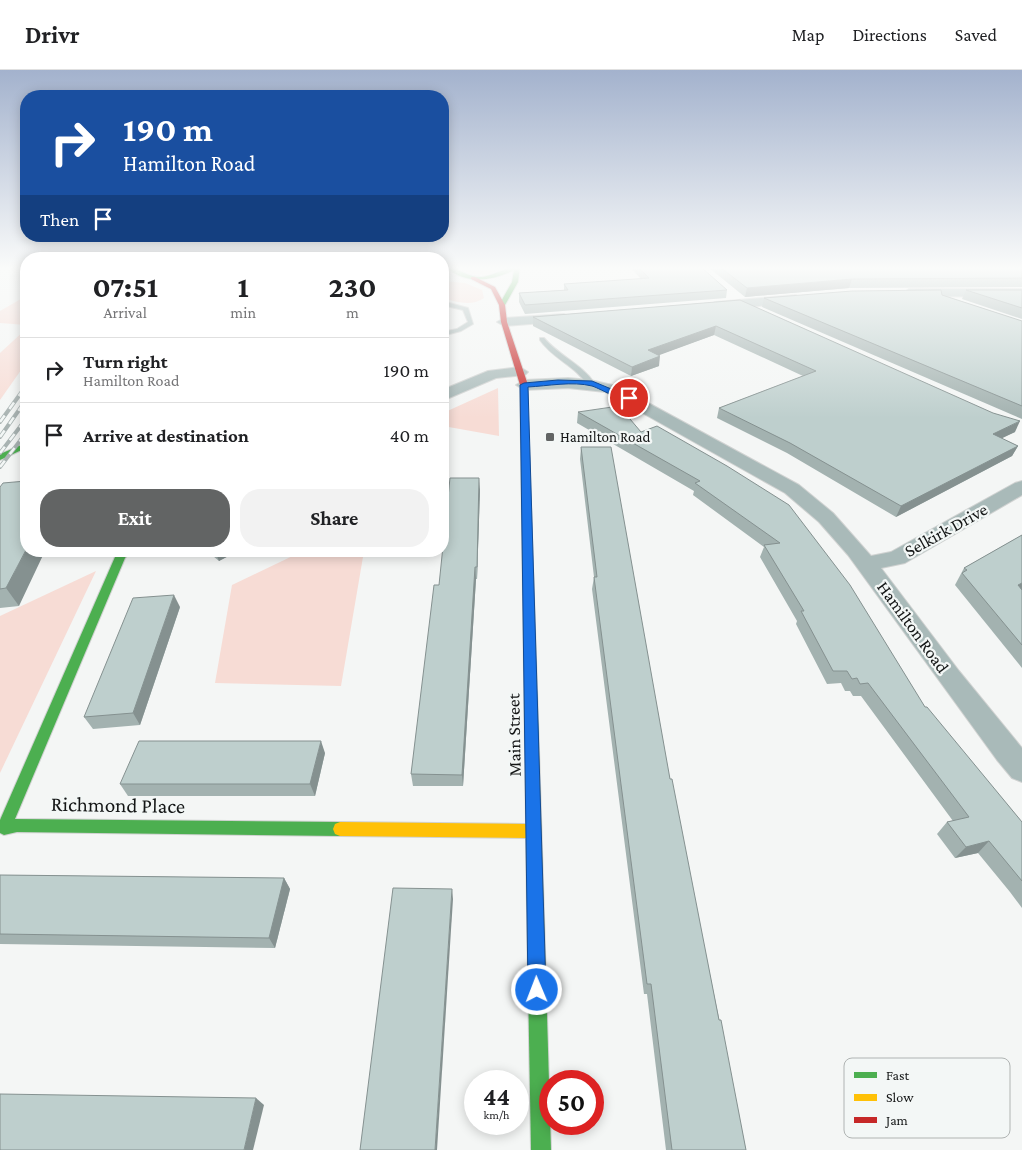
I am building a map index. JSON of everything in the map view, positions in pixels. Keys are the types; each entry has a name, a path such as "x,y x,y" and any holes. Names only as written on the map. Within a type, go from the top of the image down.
{"main road":[{"path":"503,317 504,322"},
{"name":"Main Street","path":"504,322 522,378 541,1150"},
{"path":"0,457 20,449"},
{"name":"Richmond Place","path":"2,829 120,557"},
{"name":"Richmond Place","path":"2,829 17,825 534,831"}],"street":[{"path":"504,322 567,317"},
{"path":"449,393 493,374 522,378"},
{"name":"Hamilton Road","path":"522,378 592,384 629,398 792,488 821,511 866,564 957,688 1022,769"},
{"name":"Selkirk Drive","path":"866,564 896,558 1022,488"}],"lane":[{"path":"449,332 459,330 471,323 469,317"},
{"path":"542,339 548,348 586,373 592,384"}],"shaded area":[{"path":"0,317 20,317 20,325 0,323"},
{"path":"20,335 20,372 0,400 0,353"},
{"path":"498,388 499,436 449,427 449,410"},
{"path":"290,557 363,557 341,686 215,683 232,585"},
{"path":"96,571 0,773 0,616"}],"building":[{"path":"534,317 779,317 993,413 1020,421 993,434 1018,446 901,506 790,443 719,408 816,371 716,326 648,350 660,356 632,367"},
{"path":"810,317 1011,317 1022,321 1022,406"},
{"path":"619,406 641,432 657,426 727,466 789,505 850,585 925,707 927,707 1022,822 1022,881 989,841 966,847 947,822 969,817 868,683 860,684 857,678 852,679 847,671 833,671 801,611 804,611 764,545 780,543 695,483 700,481 578,412"},
{"path":"581,447 611,447 670,779 672,779 746,1150 672,1150 651,984 647,984 594,577 597,577"},
{"path":"450,478 479,478 477,567 475,567 462,775 411,774 434,585 439,585 442,557 449,557"},
{"path":"20,482 20,557 22,557 6,588 0,589 0,487 3,483"},
{"path":"1022,535 1022,583 1018,585 1022,590 1022,645 962,573 967,570 964,568"},
{"path":"174,595 133,713 84,717 133,598"},
{"path":"139,741 321,741 310,784 120,784"},
{"path":"0,875 284,878 269,938 0,934"},
{"path":"393,888 452,889 435,1150 360,1150"},
{"path":"0,1094 256,1098 244,1150 0,1150"}],"railway":[{"path":"0,422 20,394"},
{"path":"0,437 20,409"},
{"path":"0,453 20,427"},
{"path":"0,467 20,441"}],"traffic: fast":[{"path":"525,445 532,750"},
{"path":"0,457 20,448"},
{"path":"120,557 4,828 17,825 340,829"},
{"path":"537,982 541,1150"}],"traffic: slow":[{"path":"532,750 537,982"},
{"path":"340,829 534,831"}],"traffic: jam":[{"path":"503,317 524,385 525,445"}],"place":[{"name":"Hamilton Road","path":"550,437"}],"route":[{"path":"537,990 524,385 558,382 592,384 611,389 629,398"}]}
